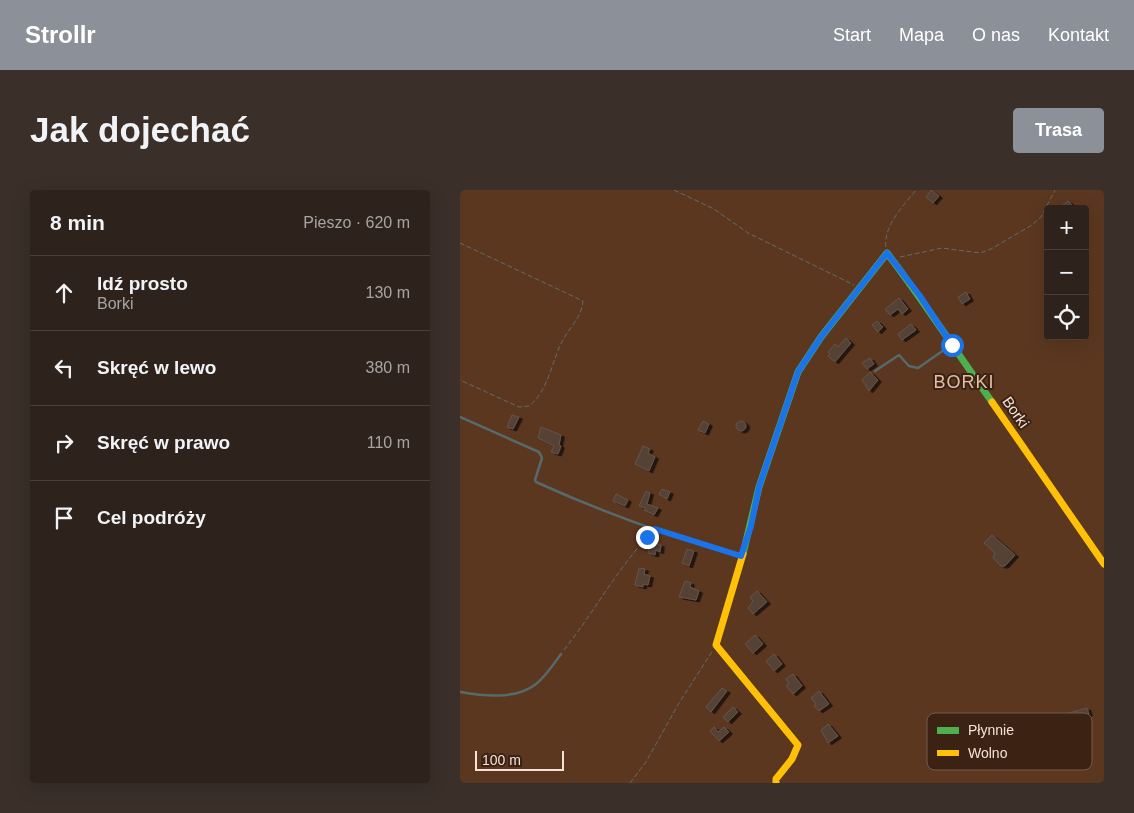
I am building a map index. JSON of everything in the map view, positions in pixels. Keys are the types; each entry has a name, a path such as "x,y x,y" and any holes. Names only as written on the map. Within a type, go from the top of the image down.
{"street":[{"path":"776,783 781,770 796,756 798,745 716,645 751,526 759,487 798,372 887,253"},
{"name":"Borki","path":"887,253 920,296 952,345 1058,494 1104,564"}],"lane":[{"path":"875,371 899,355 909,366 918,368 952,345"},
{"path":"460,417 539,452 542,458 536,482 575,500 655,529 741,556"},
{"path":"460,692 489,697 511,694 534,686 545,676 561,654"}],"path":[{"path":"674,190 714,209 748,234 859,288"},
{"path":"887,253 885,242 888,232 916,190"},
{"path":"892,261 906,255 942,248 980,253 991,249 1032,225 1041,217 1055,190"},
{"path":"460,243 583,300 577,318 565,336 538,395 529,406 519,407 460,380"},
{"path":"561,654 584,625 608,585 655,529"},
{"path":"630,783 646,762 679,703 716,645"}],"shaded area":[{"path":"460,190 1104,190 1104,783 460,783"}],"building":[{"path":"931,190 939,196 933,203 926,197"},
{"path":"1068,201 1072,205 1063,205"},
{"path":"966,292 970,299 962,304 958,297"},
{"path":"899,298 908,309 902,314 898,309 890,315 885,309"},
{"path":"877,321 883,327 878,332 872,325"},
{"path":"911,324 916,330 902,340 898,334"},
{"path":"846,338 851,343 835,362 828,356 830,354 828,352 835,344 838,347"},
{"path":"870,358 874,364 867,369 862,363"},
{"path":"870,372 878,380 869,391 862,380"},
{"path":"512,415 519,417 513,429 507,427"},
{"path":"703,421 709,424 705,433 698,430"},
{"path":"741,421 746,426 741,431 736,426"},
{"path":"541,427 561,435 559,445 561,446 558,454 551,452 554,446 538,438"},
{"path":"643,446 650,449 648,453 655,457 649,471 635,464"},
{"path":"662,489 670,492 667,499 659,494"},
{"path":"646,491 650,493 647,504 658,508 654,515 639,506"},
{"path":"616,494 628,500 625,506 613,501"},
{"path":"992,535 1015,555 1005,566 1001,566 993,558 995,553 984,543"},
{"path":"650,542 661,545 660,552 656,550 655,555 648,553"},
{"path":"687,549 694,551 689,566 682,563"},
{"path":"639,568 645,569 644,574 650,576 648,585 643,584 643,587 635,585"},
{"path":"685,581 691,583 690,587 699,591 696,600 679,597"},
{"path":"757,591 767,602 753,614 748,608 753,601 750,597"},
{"path":"755,635 763,644 753,653 745,644"},
{"path":"774,654 782,664 774,671 766,661"},
{"path":"793,674 802,686 793,694 786,686 789,684 786,679"},
{"path":"722,688 727,691 711,712 706,707"},
{"path":"819,691 829,704 819,711 814,706 816,704 811,698"},
{"path":"733,707 738,712 728,722 723,717"},
{"path":"1087,708 1089,713 1069,713"},
{"path":"828,724 838,736 828,743 821,730"},
{"path":"714,727 718,732 724,727 729,732 719,741 710,731"}],"traffic: fast":[{"path":"743,554 759,487 798,372 821,337 887,253 992,402"}],"traffic: slow":[{"path":"992,402 1104,564"},
{"path":"743,554 716,645 798,745 792,759 776,779 776,783"}],"district":[{"name":"BORKI","path":"964,382"}],"route":[{"path":"647,537 655,529 741,556 751,526 759,487 798,372 821,337 887,253 920,296 952,345"}]}
